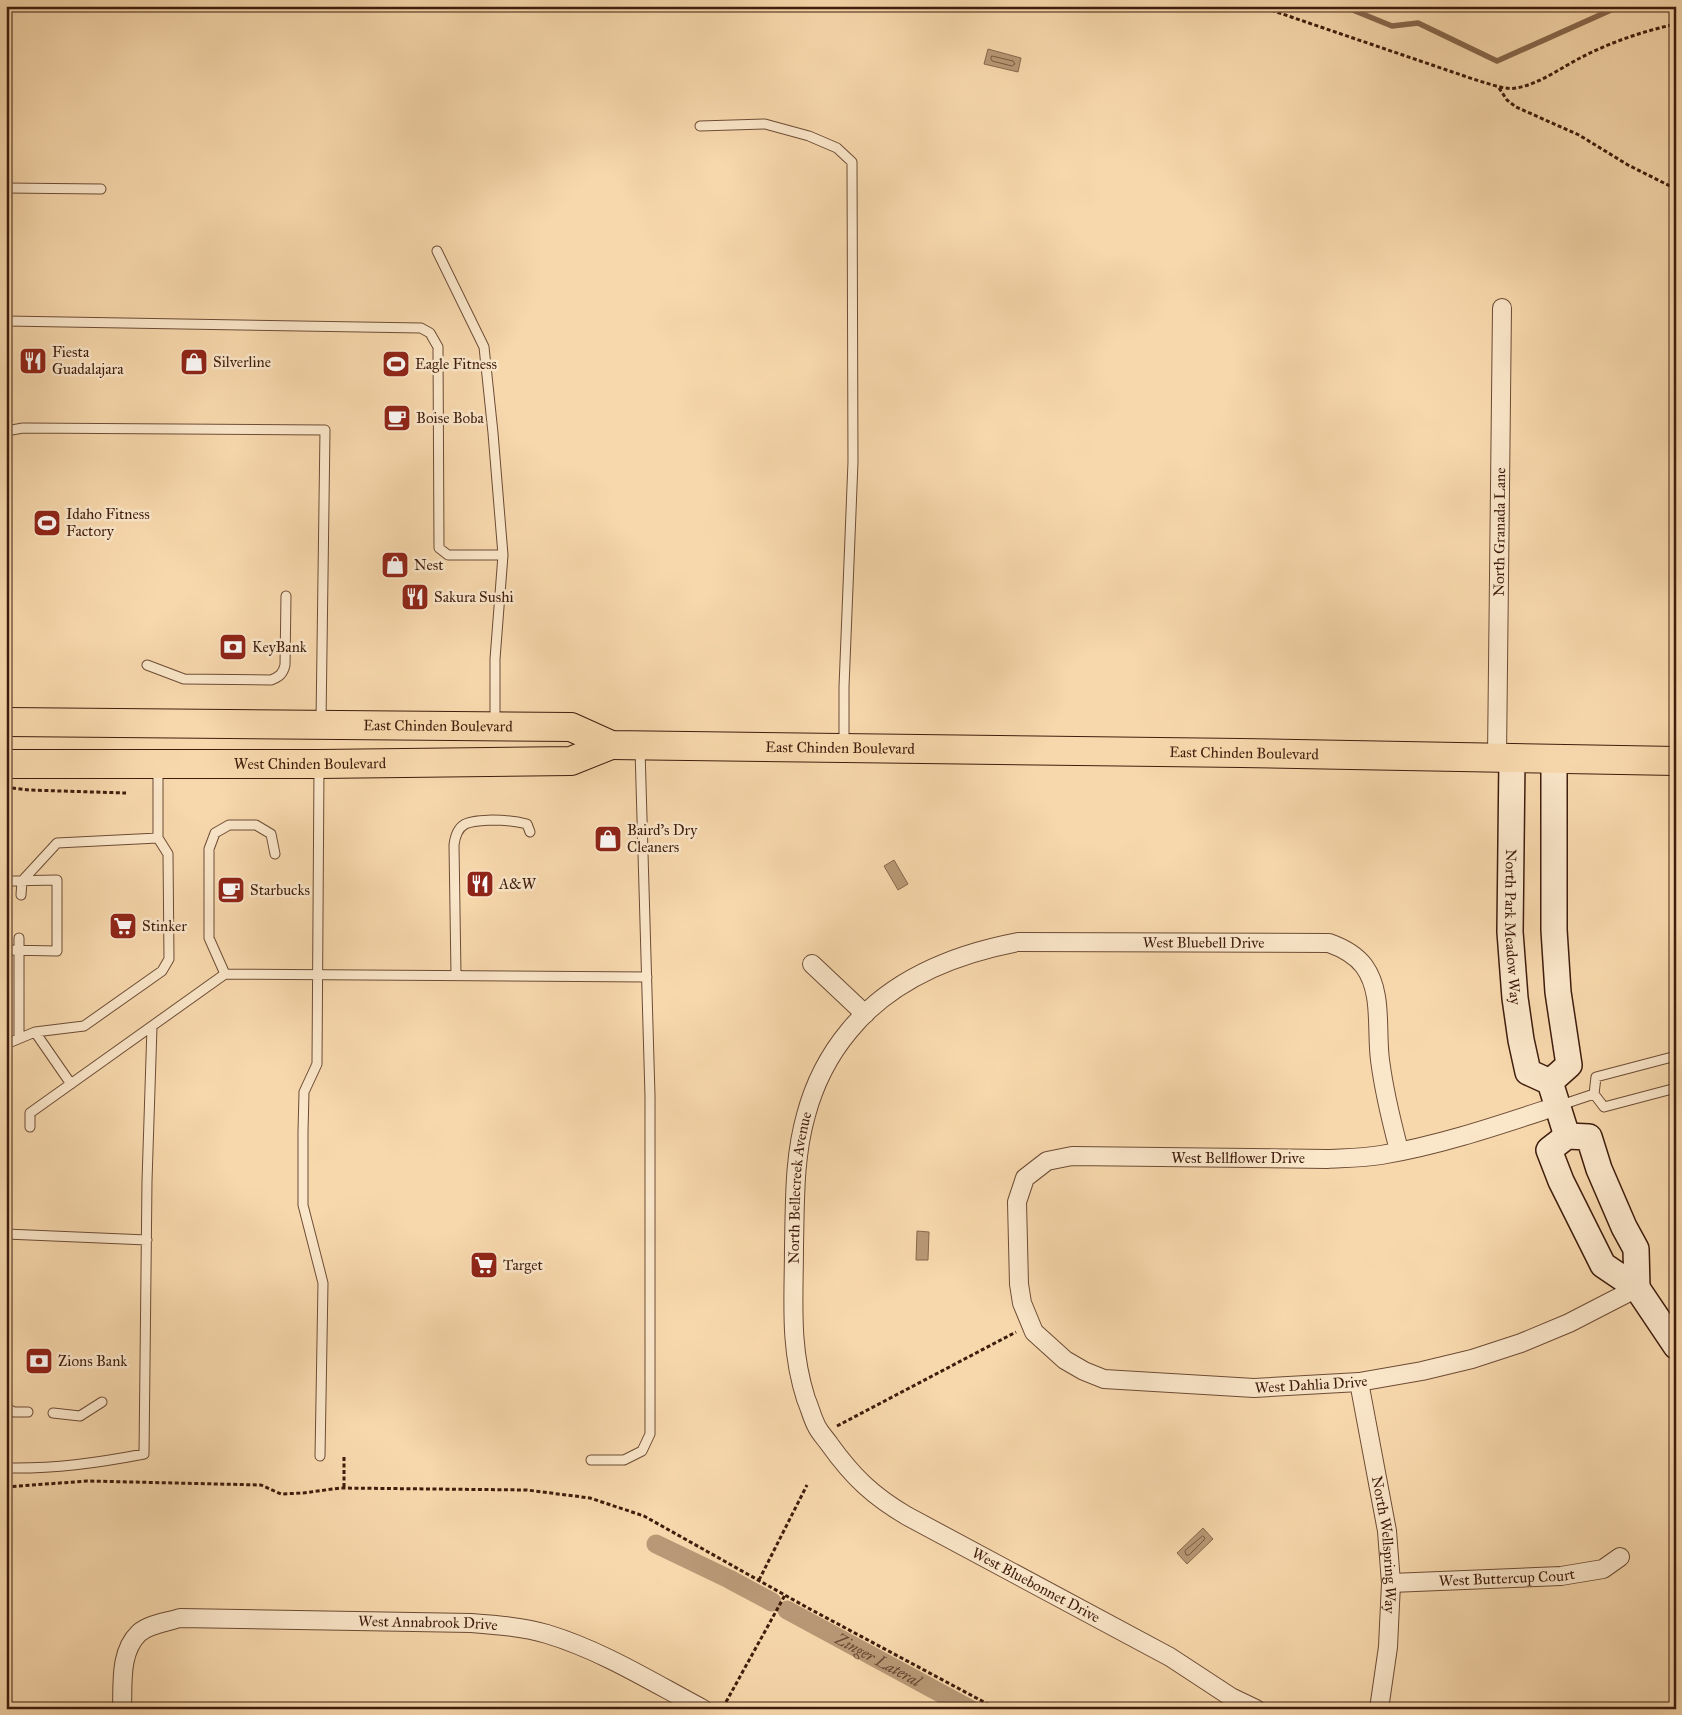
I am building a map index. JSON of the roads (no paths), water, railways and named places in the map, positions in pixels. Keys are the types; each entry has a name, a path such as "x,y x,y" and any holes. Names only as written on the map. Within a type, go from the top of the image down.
{"main road":[{"name":"East Chinden Boulevard","path":"6,722 571,727 611,745 1676,761"},
{"path":"331,764 386,746 474,745 495,725"},
{"name":"West Chinden Boulevard","path":"6,764 331,764 571,760 611,745"}],"street":[{"name":"North Granada Lane","path":"1502,308 1505,757"},
{"name":"North Park Meadow Way","path":"1505,757 1510,932 1521,1040 1528,1072 1550,1082"},
{"path":"1554,758 1554,930 1558,992 1569,1065 1550,1082 1568,1136"},
{"name":"West Bluebell Drive","path":"866,1014 901,986 939,964 979,950 1018,942 1329,943 1349,950 1364,966 1374,985 1380,1058 1389,1113 1400,1150"},
{"path":"812,964 866,1014"},
{"name":"North Bellecreek Avenue","path":"831,1437 817,1426 796,1363 793,1333 796,1162 805,1115 813,1093 835,1050 849,1031 866,1014"},
{"name":"West Bellflower Drive","path":"1019,1284 1017,1202 1025,1178 1047,1161 1072,1156 1328,1159 1368,1157 1430,1145 1557,1106"},
{"path":"1637,1288 1636,1249 1624,1227 1599,1169 1589,1137 1568,1136 1549,1150 1561,1181 1602,1265 1637,1288 1676,1346"},
{"name":"West Dahlia Drive","path":"1019,1284 1022,1303 1034,1332 1065,1360 1084,1371 1104,1379 1254,1388 1359,1382 1422,1371 1472,1358 1521,1343 1569,1323 1637,1288"},
{"name":"North Wellspring Way","path":"1359,1382 1387,1531 1391,1583 1388,1647 1379,1709"},
{"name":"West Bluebonnet Drive","path":"831,1437 846,1468 889,1505 1170,1657 1231,1697 1256,1709"},
{"name":"West Buttercup Court","path":"1391,1583 1561,1576 1602,1569 1620,1557"},
{"name":"West Annabrook Drive","path":"122,1709 123,1666 128,1650 139,1633 158,1624 180,1618 462,1623 509,1626 546,1634 579,1645 604,1656 703,1709"}],"lane":[{"path":"700,126 765,124 809,136 837,148 852,162 853,462 844,687 844,748"},
{"path":"6,188 100,189"},
{"path":"437,251 484,347 503,555 495,660 495,725"},
{"path":"6,321 421,328 430,333 438,347 439,548 448,555 503,555"},
{"path":"6,431 23,428 325,430 322,725"},
{"path":"147,665 184,679 271,680 278,678 283,672 285,665 286,596"},
{"path":"591,1460 624,1460 642,1451 650,1434 650,1096 640,744"},
{"path":"320,1456 323,1283 303,1205 303,1140 304,1092 317,1064 317,974 331,764"},
{"path":"6,1044 35,1032 84,1026 162,971 169,959 168,854 158,838 158,765"},
{"path":"456,975 454,845 458,830 470,821 512,820 527,824 530,832"},
{"path":"225,974 209,938 209,849 215,833 228,825 256,825 270,834 275,854"},
{"path":"21,895 22,881 57,843 158,838"},
{"path":"6,881 57,880 57,950 6,950"},
{"path":"19,938 19,1038"},
{"path":"30,1127 30,1113 225,974 647,977"},
{"path":"6,1468 38,1468 90,1464 144,1454 147,1181 152,1027"},
{"path":"35,1032 71,1084"},
{"path":"1676,1056 1596,1077 1594,1094 1604,1107 1676,1088"},
{"path":"1557,1106 1594,1094"},
{"path":"6,1234 147,1240"},
{"path":"53,1413 80,1416 102,1402"},
{"path":"6,1408 14,1412 28,1412"}],"water":[{"path":"988,49 1021,58 1018,72 984,64"},
{"path":"894,860 908,884 898,890 884,866"},
{"path":"917,1231 929,1232 928,1260 916,1260"},
{"path":"1203,1528 1213,1539 1187,1564 1177,1553"}],"waterway":[{"path":"1343,6 1392,26 1418,23 1497,61 1620,6"},
{"name":"Zinger Lateral","path":"656,1544 772,1602"},
{"name":"Zinger Lateral","path":"787,1610 970,1709"}],"place":[{"name":"Fiesta Guadalajara","path":"33,361"},
{"name":"Silverline","path":"194,362"},
{"name":"Eagle Fitness","path":"396,364"},
{"name":"Boise Boba","path":"397,418"},
{"name":"Idaho Fitness Factory","path":"47,523"},
{"name":"Nest","path":"395,565"},
{"name":"Sakura Sushi","path":"415,597"},
{"name":"KeyBank","path":"233,647"},
{"name":"Baird's Dry Cleaners","path":"608,839"},
{"name":"A&W","path":"480,884"},
{"name":"Starbucks","path":"231,890"},
{"name":"Stinker","path":"123,926"},
{"name":"Target","path":"484,1265"},
{"name":"Zions Bank","path":"39,1361"}]}
